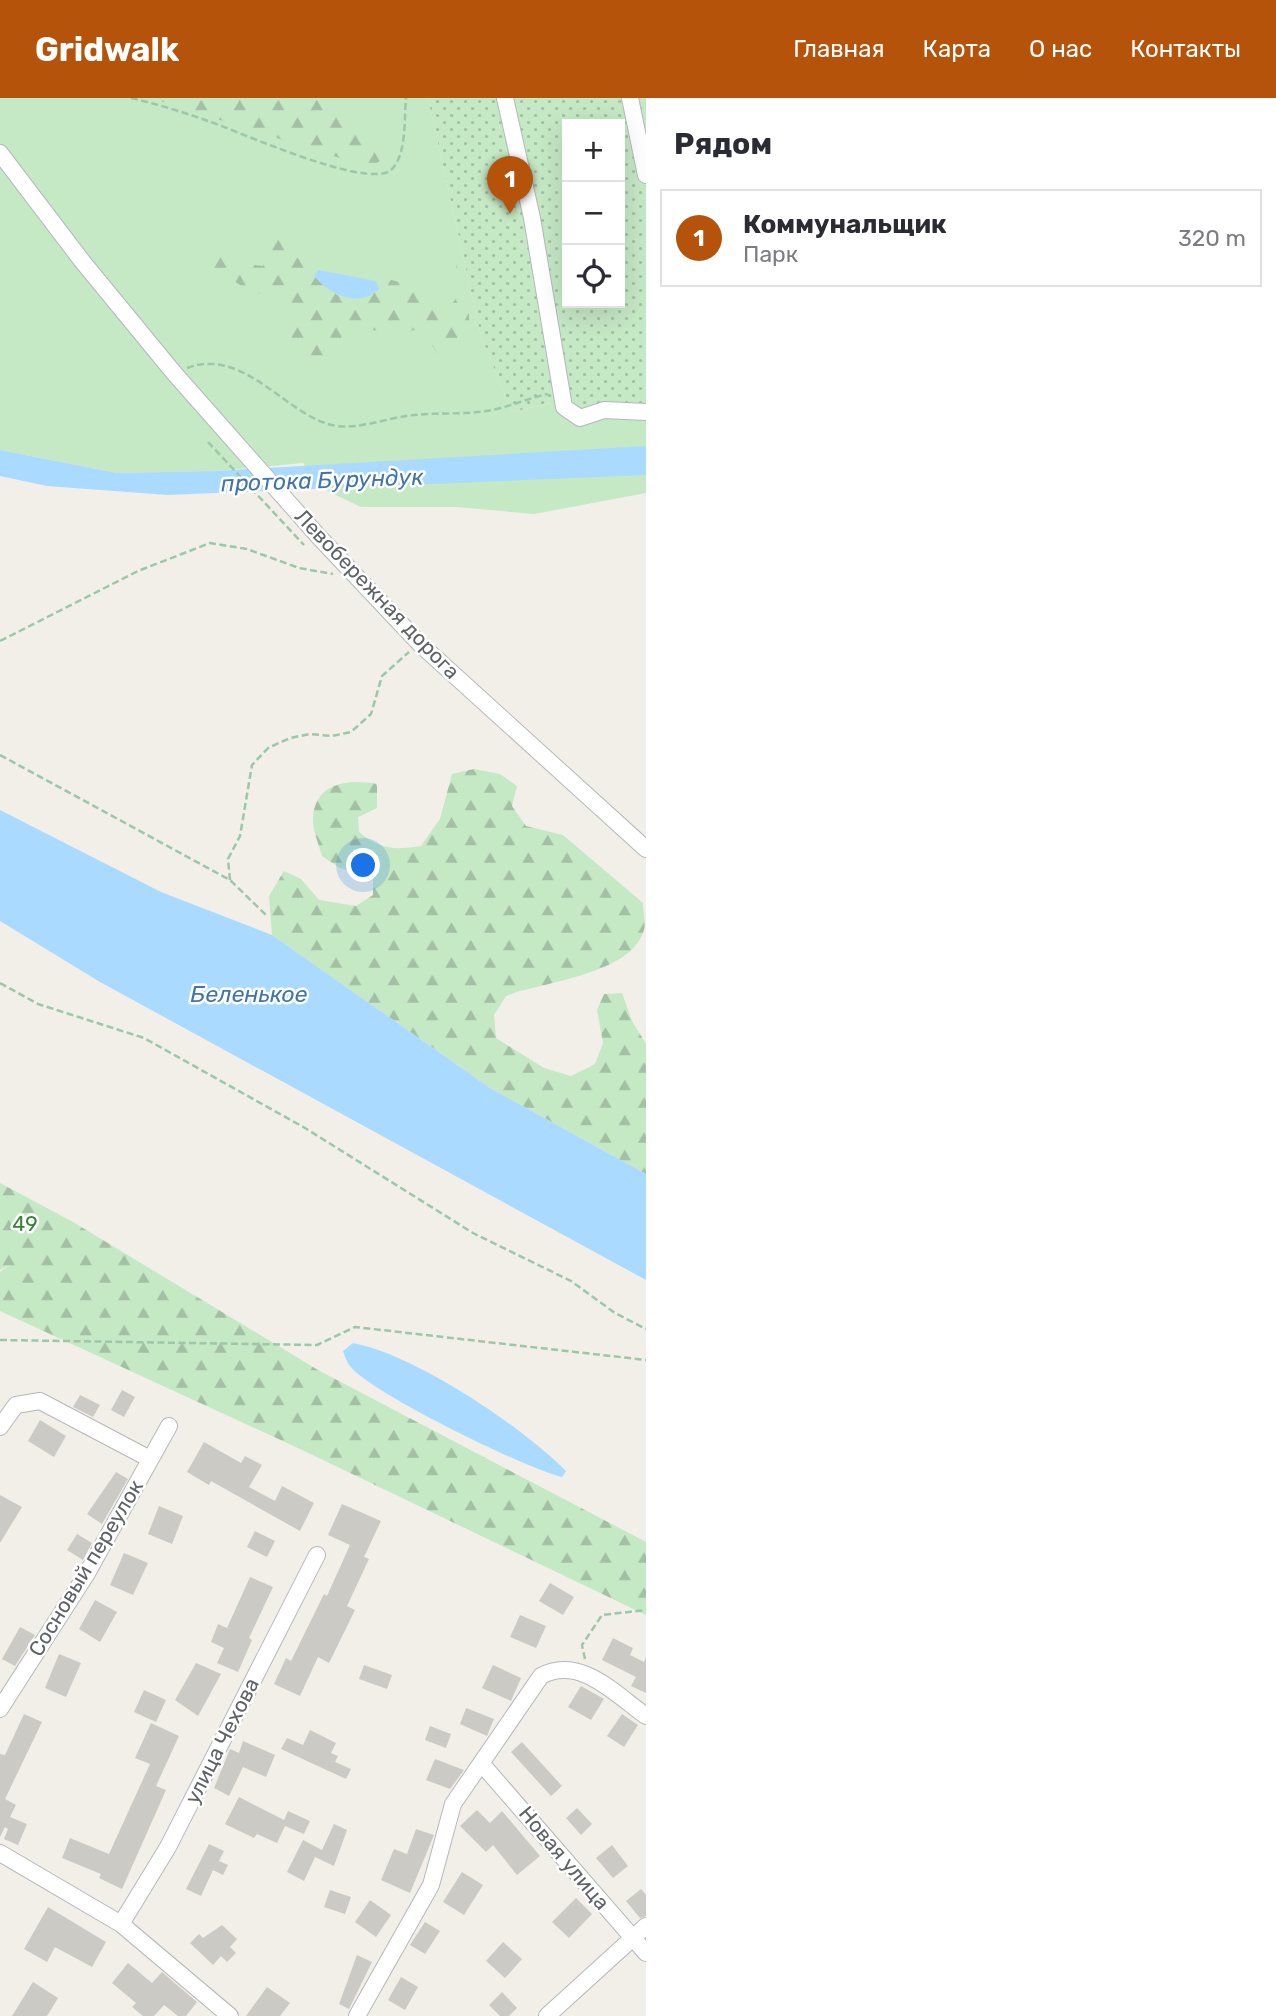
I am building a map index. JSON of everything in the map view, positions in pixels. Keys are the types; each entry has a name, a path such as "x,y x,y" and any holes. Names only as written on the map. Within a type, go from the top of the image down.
{"street":[{"path":"505,98 532,218 564,407 580,418 604,410 646,412"},
{"path":"630,98 646,174"},
{"name":"Левобережная дорога","path":"0,153 82,261 223,428 312,541 357,578 420,644 646,849"},
{"path":"0,1427 16,1405 40,1401 150,1459"},
{"name":"Сосновый переулок","path":"0,1709 86,1575 169,1426"},
{"name":"улица Чехова","path":"121,1924 168,1847 317,1555"},
{"path":"358,2016 426,1896 439,1862 453,1804 541,1676 564,1668 589,1676 646,1716"},
{"name":"Новая улица","path":"481,1763 646,1953"},
{"path":"0,1853 121,1924 230,2016"},
{"path":"547,2016 646,1926"}],"path":[{"path":"131,98 210,122 244,137 357,173 377,175 388,172 398,161 406,98"},
{"path":"174,373 197,365 227,366 279,393 318,421 340,426 432,412 487,411 563,391"},
{"path":"208,442 312,541"},
{"path":"0,641 138,571 210,543 247,549 299,568 357,578"},
{"path":"230,880 228,859 240,836 252,765 268,748 290,738 310,734 332,736 351,732 371,714 382,676 420,644"},
{"path":"0,755 230,880 267,916"},
{"path":"0,984 38,1004 144,1038 306,1128 474,1233 571,1281 615,1314 646,1329"},
{"path":"0,1340 317,1345 355,1327 646,1360"},
{"path":"589,1676 582,1645 602,1615 646,1610"}],"green space":[{"path":"0,98 428,98 481,336 512,412 551,403 567,422 646,422 646,493 534,514 457,507 361,507 319,487 303,463 215,471 117,473 0,450"},
{"path":"151,98 328,98 378,143 383,159 372,166 346,160"},
{"path":"428,98 646,98 646,422 567,422 550,403 512,412 481,336"},
{"path":"278,239 294,242 302,249 314,276 337,295 360,298 391,280 407,286 423,300 438,306 450,306 455,300 457,252 469,317 464,346 454,353 438,354 422,331 361,331 353,332 339,340 329,357 305,357 291,351 283,339 282,330 290,309 284,300 273,294 252,293 228,277 196,271 197,263 202,260 225,254 263,266 268,249"},
{"path":"474,769 500,774 517,786 512,806 526,826 563,835 643,903 644,930 636,945 622,957 605,967 506,996 494,1015 496,1038 544,1068 571,1076 595,1064 603,1043 597,1010 604,994 622,993 632,1021 646,1044 646,1174 490,1088 272,935 269,896 284,871 301,879 319,900 356,906 373,895 373,877 340,868 322,856 313,817 315,805 327,790 345,783 377,784 377,808 358,817 359,832 388,847 421,846 440,819 452,774"},
{"name":"49","path":"0,1183 73,1222 318,1370 646,1542 646,1615 298,1448 0,1311 0,1272 11,1264 0,1270"}],"water":[{"path":"318,270 376,281 379,289 362,298 345,297 314,276"},
{"name":"протока Бурундук","path":"646,446 646,475 168,495 47,486 0,476 0,450 117,473 215,471"},
{"name":"Беленькое","path":"0,810 161,892 272,935 490,1088 646,1174 646,1280 100,982 0,921"},
{"path":"353,1343 407,1362 466,1395 523,1434 566,1471 562,1477 517,1460 386,1393 349,1365 343,1351"}],"building":[{"path":"122,1390 135,1397 124,1417 111,1410"},
{"path":"80,1395 100,1405 93,1417 73,1407"},
{"path":"40,1420 66,1436 54,1457 28,1441"},
{"path":"204,1442 241,1463 245,1456 262,1465 249,1487 275,1501 282,1486 314,1503 300,1531 211,1481 209,1485 187,1472"},
{"path":"116,1472 128,1479 102,1524 87,1514"},
{"path":"0,1495 22,1507 0,1543"},
{"path":"342,1504 381,1521 364,1557 369,1559 347,1606 355,1610 329,1663 318,1657 300,1696 274,1684 286,1658 291,1661 324,1594 327,1596 350,1545 328,1535"},
{"path":"159,1506 183,1516 172,1544 148,1534"},
{"path":"255,1531 275,1541 267,1557 247,1547"},
{"path":"77,1534 92,1543 83,1560 67,1550"},
{"path":"124,1553 148,1563 133,1595 110,1585"},
{"path":"250,1577 273,1587 249,1638 252,1640 238,1672 217,1663 224,1648 211,1642 218,1624 227,1628"},
{"path":"550,1583 574,1597 563,1615 539,1601"},
{"path":"95,1600 117,1612 100,1642 79,1629"},
{"path":"520,1615 546,1626 536,1648 510,1637"},
{"path":"20,1627 35,1635 15,1666 2,1659"},
{"path":"613,1638 633,1648 630,1655 644,1662 646,1657 646,1693 631,1686 636,1677 602,1660"},
{"path":"59,1654 81,1663 66,1697 45,1688"},
{"path":"196,1663 221,1674 198,1716 175,1700"},
{"path":"364,1665 392,1675 387,1689 359,1679"},
{"path":"493,1665 521,1678 511,1701 482,1688"},
{"path":"581,1686 604,1699 591,1720 568,1707"},
{"path":"144,1690 166,1700 156,1722 134,1712"},
{"path":"466,1708 494,1719 487,1736 460,1724"},
{"path":"24,1714 42,1722 5,1799 16,1805 10,1817 27,1824 18,1845 4,1839 8,1829 5,1827 0,1837 0,1754 5,1755"},
{"path":"622,1714 638,1725 624,1747 607,1736"},
{"path":"151,1723 179,1736 156,1786 166,1790 122,1889 99,1878 101,1874 62,1858 70,1838 109,1854 150,1764 135,1758"},
{"path":"430,1726 451,1734 446,1748 425,1740"},
{"path":"310,1730 336,1743 331,1753 338,1756 335,1762 351,1769 346,1779 281,1749 287,1738 303,1745"},
{"path":"243,1741 275,1755 266,1777 243,1767 229,1796 214,1788 230,1749 239,1753"},
{"path":"522,1742 562,1786 551,1796 511,1752"},
{"path":"435,1759 464,1770 450,1789 426,1780"},
{"path":"239,1797 284,1820 288,1811 310,1821 304,1834 285,1826 277,1843 257,1834 254,1838 225,1824"},
{"path":"577,1808 592,1824 581,1835 566,1818"},
{"path":"477,1810 490,1823 502,1811 540,1856 517,1875 493,1845 486,1852 460,1826"},
{"path":"334,1824 347,1830 334,1866 315,1857 304,1881 287,1872 303,1840 322,1850"},
{"path":"416,1829 434,1835 410,1893 381,1880 394,1849 407,1854"},
{"path":"209,1844 224,1851 219,1861 228,1865 223,1875 213,1870 201,1896 186,1889"},
{"path":"612,1845 628,1866 613,1878 596,1858"},
{"path":"462,1872 483,1885 464,1915 443,1902"},
{"path":"641,1889 646,1895 646,1916 640,1918 626,1901"},
{"path":"330,1890 351,1897 345,1914 324,1907"},
{"path":"576,1898 592,1914 569,1938 552,1922"},
{"path":"370,1900 391,1915 376,1937 355,1922"},
{"path":"48,1907 106,1942 92,1967 55,1947 47,1962 24,1949"},
{"path":"425,1922 440,1931 425,1954 410,1945"},
{"path":"222,1925 237,1939 230,1947 236,1953 227,1962 221,1956 213,1965 190,1943 199,1934 203,1938"},
{"path":"503,1942 522,1959 505,1978 486,1961"},
{"path":"357,1955 372,1962 349,2009 339,2004"},
{"path":"128,1963 152,1983 162,1972 197,2002 186,2016 178,2016 164,2005 154,2016 143,2016 132,2007 136,2003 112,1983"},
{"path":"401,1977 418,1987 405,2010 388,2000"},
{"path":"33,1982 58,1998 47,2016 12,2016"},
{"path":"267,1987 290,2003 280,2016 246,2016"},
{"path":"502,1992 517,2008 509,2016 500,2016 489,2005"}],"place":[{"name":"Коммунальщик","path":"510,214"}]}
